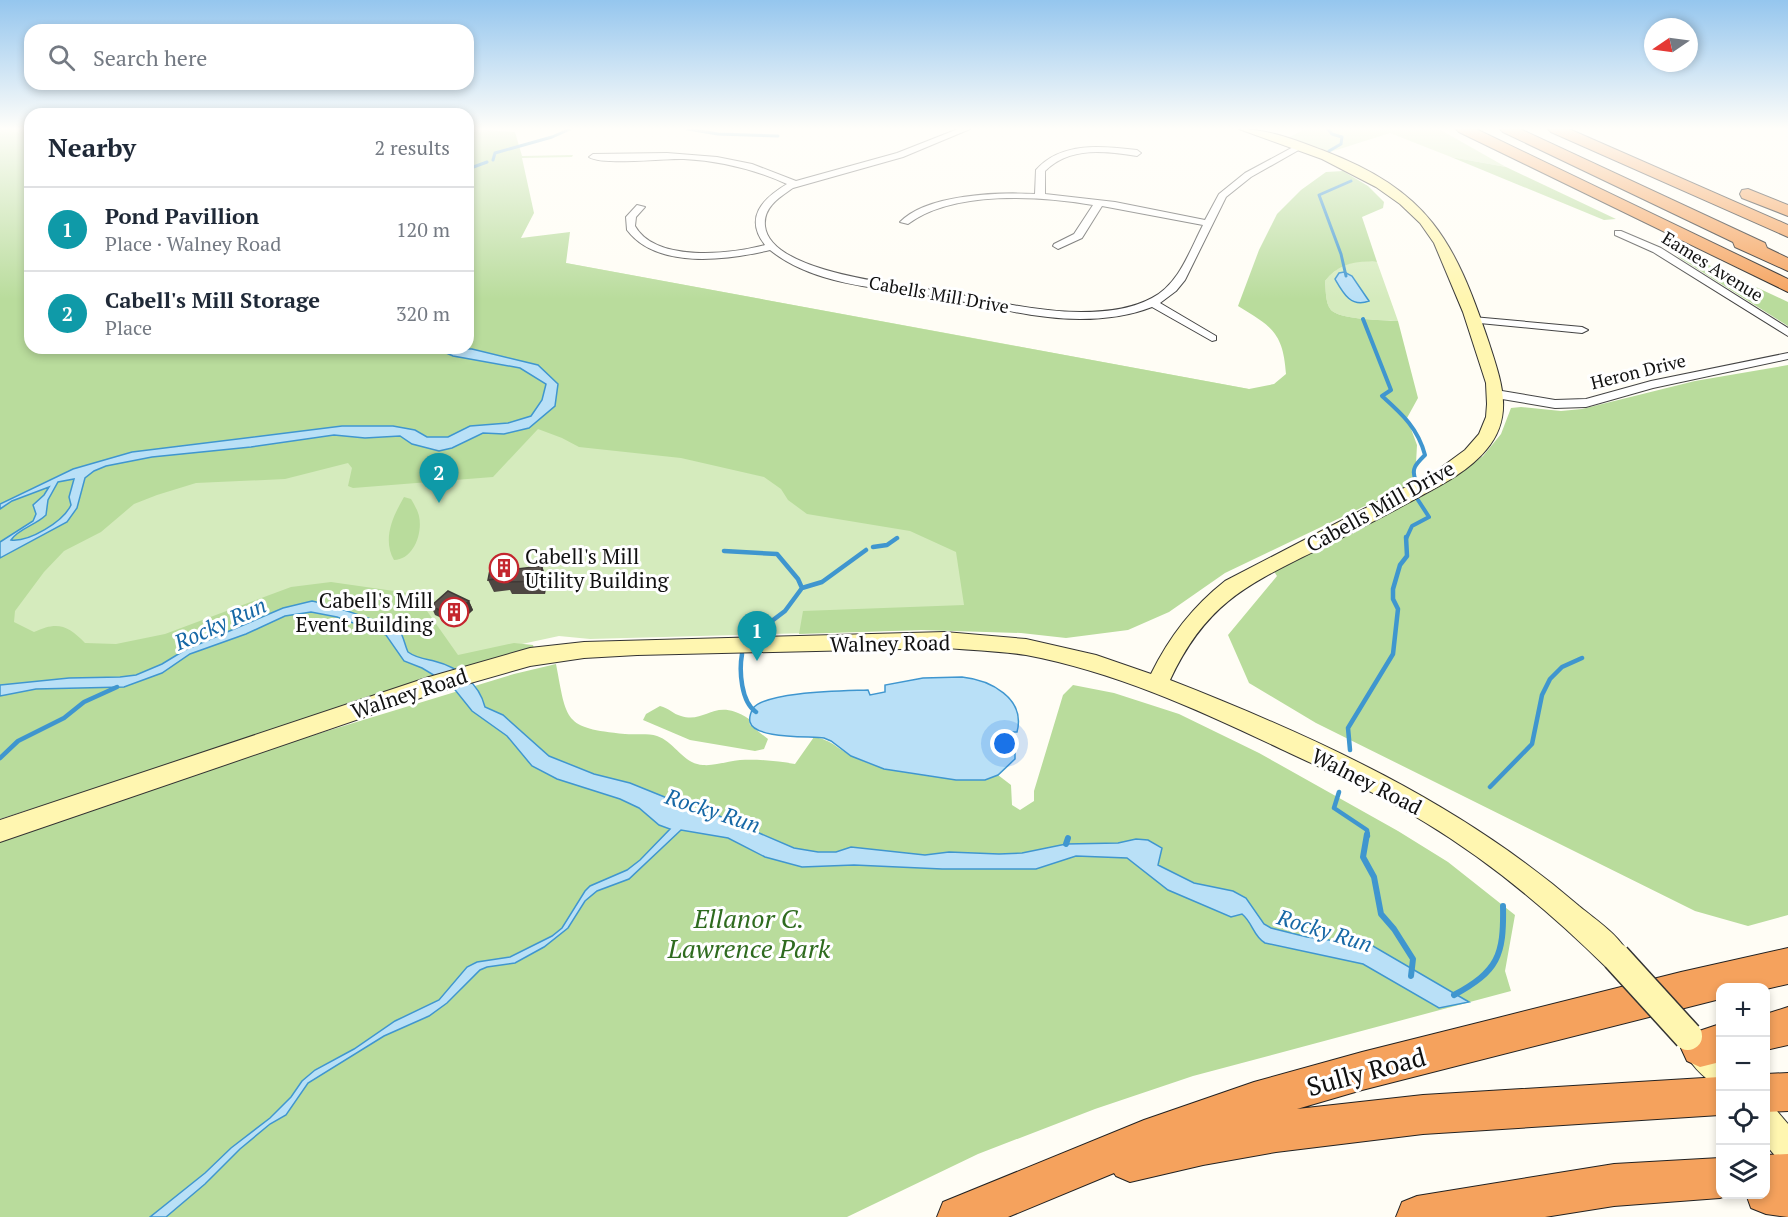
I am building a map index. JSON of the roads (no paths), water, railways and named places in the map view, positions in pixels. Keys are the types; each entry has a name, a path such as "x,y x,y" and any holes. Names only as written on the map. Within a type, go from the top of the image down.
{"highway":[{"path":"1581,186 1788,286"},
{"path":"1607,186 1788,272"},
{"path":"1619,186 1788,265"},
{"path":"1630,186 1788,260"},
{"path":"1640,186 1788,250"},
{"path":"1684,186 1788,232"},
{"path":"1706,186 1788,221"},
{"path":"1731,186 1788,210"},
{"name":"Sully Road","path":"965,1214 1144,1140 1254,1101 1681,990 1788,966"},
{"path":"1770,1031 1788,1026"},
{"path":"965,1214 1098,1170 1159,1154 1333,1123 1468,1110 1710,1059"},
{"path":"1770,1093 1788,1092"},
{"path":"1770,1175 1788,1174"},
{"path":"1417,1217 1614,1185 1716,1178"},
{"path":"1614,1185 1716,1189"},
{"path":"1770,1194 1788,1196"}],"street":[{"path":"640,207 631,215 629,223 641,239 668,251 694,256 722,256 771,247 759,225 761,211 776,195 791,186"},
{"path":"1040,186 1040,195"},
{"name":"Cabells Mill Drive","path":"771,247 799,264 825,273 1061,315 1111,314 1153,303 1170,292 1180,280 1222,196 1233,186"},
{"name":"Cabells Mill Drive","path":"1158,683 1187,630 1204,609 1234,584 1429,484 1465,459 1491,428 1497,405 1496,394 1473,320 1441,243 1421,217 1382,186"},
{"path":"905,222 920,211 954,202 998,196 1040,195 1099,202 1207,223"},
{"path":"1058,246 1078,236 1099,202"},
{"name":"Eames Avenue","path":"1617,233 1657,250 1788,333"},
{"path":"1153,303 1212,338"},
{"path":"1473,320 1582,330"},
{"name":"Heron Drive","path":"1496,394 1555,404 1586,402 1651,385 1788,357"},
{"name":"Walney Road","path":"0,831 429,686 530,657 584,650 945,640 1024,647 1158,683 1268,731 1388,789 1454,826 1545,893 1616,957 1710,1059"},
{"path":"1770,1127 1788,1147"}],"water":[{"path":"1344,272 1352,276 1369,301 1363,303 1348,298 1335,279 1339,273"},
{"path":"474,349 538,365 558,384 555,406 529,428 504,434 483,433 452,448 439,451 412,444 400,436 365,438 334,435 251,447 152,457 106,466 85,478 77,508 67,522 0,558 0,542 33,521 36,514 33,505 49,487 12,501 0,509 0,504 73,469 132,452 342,426 393,426 415,430 427,437 448,437 470,426 508,423 531,416 542,400 546,384 520,368 448,354 474,354","holes":["74,479 69,497 71,505 61,518 45,530 27,538 11,540 46,515 48,500 58,482"]},
{"path":"312,601 357,614 399,630 408,652 451,667 466,677 473,683 485,707 503,715 549,756 594,774 630,783 672,800 682,807 717,815 794,848 818,852 836,852 851,847 925,855 949,852 999,854 1022,853 1066,844 1148,840 1162,848 1158,865 1194,883 1233,891 1246,898 1264,924 1271,928 1307,937 1373,946 1469,1002 1439,1008 1363,964 1265,943 1242,914 1231,917 1168,890 1127,858 1076,856 1036,869 942,869 854,865 802,867 765,857 728,838 681,830 629,879 597,891 585,901 568,928 544,947 515,963 480,970 447,1003 429,1016 384,1036 308,1083 286,1115 270,1124 240,1149 205,1184 166,1217 150,1217 270,1118 291,1097 302,1081 315,1070 354,1049 395,1021 439,1000 467,967 477,962 510,957 552,936 562,928 590,886 627,870 670,829 659,825 639,808 620,799 557,779 532,766 507,736 472,711 452,686 422,668 404,661 386,635 337,617 311,612 285,616 246,634 190,654 162,673 124,687 36,689 0,696 0,685 69,678 136,675 162,664 185,650 283,608"},
{"path":"962,677 994,687 1011,700 1016,709 1017,732 1009,732 1008,747 1015,748 1015,759 998,775 985,780 956,780 884,769 851,756 824,738 771,734 754,727 750,722 753,708 761,702 774,698 807,693 868,690 870,695 885,692 885,685 923,678"}],"waterway":[{"path":"1340,186 1319,195 1341,254 1346,276"},
{"path":"1363,319 1391,390 1382,396 1408,422 1422,445 1425,455 1414,469 1416,480"},
{"path":"1406,539 1412,526 1429,517 1418,500"},
{"path":"873,547 887,545 897,538"},
{"path":"1350,750 1348,728 1393,654 1398,609 1393,599 1393,589 1400,565 1407,556 1406,539"},
{"path":"802,588 822,582 866,550"},
{"path":"724,551 777,554 798,579 802,588"},
{"path":"752,636 785,611 802,588"},
{"path":"742,654 741,677 744,694 756,712"},
{"path":"1490,787 1532,744 1542,695 1550,679 1562,667 1582,658"},
{"path":"0,758 18,741 64,718 84,702 117,687"},
{"path":"1339,792 1334,808 1367,830 1368,836"},
{"path":"1367,834 1363,857 1374,877 1381,914 1394,929 1413,959 1411,976"},
{"path":"1066,844 1068,838"},
{"path":"1454,995 1480,978 1495,960 1502,938 1503,906"}],"place":[{"name":"Cabell's Mill Storage","path":"439,503"},
{"name":"Cabell's Mill Utility Building","path":"504,568"},
{"name":"Cabell's Mill Event Building","path":"454,612"},
{"name":"Pond Pavillion","path":"757,661"}],"water label":[{"name":"Rocky Run","path":"220,623"},
{"name":"Rocky Run","path":"713,810"},
{"name":"Rocky Run","path":"1325,930"}],"park label":[{"name":"Ellanor C. Lawrence Park","path":"749,933"}]}
